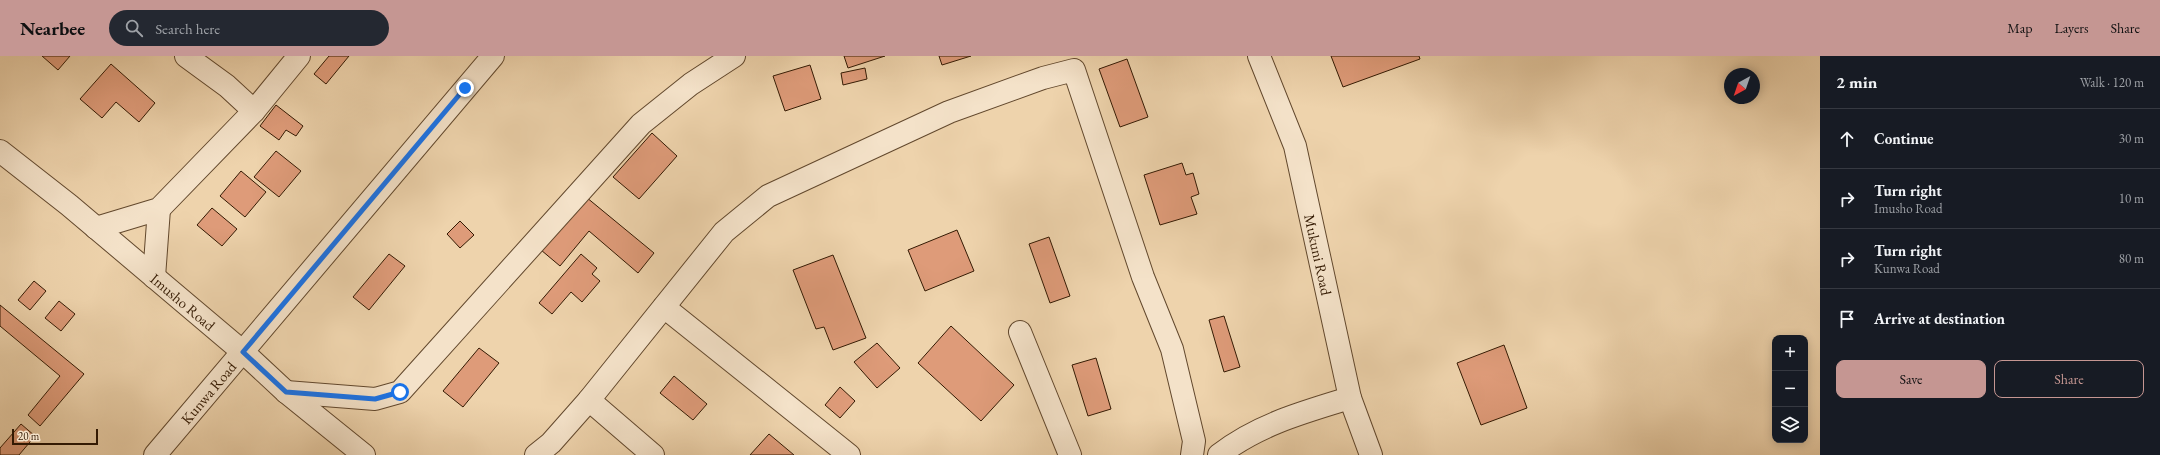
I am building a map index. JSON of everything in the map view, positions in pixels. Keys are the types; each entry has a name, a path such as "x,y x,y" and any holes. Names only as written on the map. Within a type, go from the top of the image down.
{"street":[{"path":"186,56 226,86 254,111"},
{"path":"96,228 159,209 254,111 299,56"},
{"name":"Kunwa Road","path":"155,455 493,56"},
{"path":"286,392 375,399 400,392 641,124 691,84 734,56"},
{"name":"Mukuni Road","path":"1259,56 1295,146 1350,398 1371,455"},
{"path":"536,455 550,443 589,400 724,232 768,196 949,112 1043,78 1072,63 1143,277 1172,349 1194,441 1192,455"},
{"name":"Imusho Road","path":"0,151 96,228 243,352 286,392 364,455"},
{"path":"154,277 159,209"},
{"path":"664,307 849,455"},
{"path":"1020,332 1070,455"},
{"path":"1219,455 1230,446 1281,420 1350,398"},
{"path":"589,400 653,455"}],"building":[{"path":"42,56 70,56 58,70"},
{"path":"329,56 349,56 326,84 314,74"},
{"path":"844,56 885,56 848,68"},
{"path":"939,56 971,56 942,65"},
{"path":"1331,56 1419,56 1420,59 1343,87"},
{"path":"1127,59 1148,117 1120,127 1099,69"},
{"path":"111,64 155,103 139,122 116,102 102,118 80,99"},
{"path":"810,65 821,99 785,111 773,76"},
{"path":"865,68 867,79 843,85 841,73"},
{"path":"276,105 303,126 296,136 286,130 279,140 260,126"},
{"path":"652,133 677,156 639,199 613,177"},
{"path":"276,151 301,171 279,197 254,177"},
{"path":"1182,163 1186,175 1193,173 1199,194 1191,197 1197,214 1160,225 1144,175"},
{"path":"241,171 266,192 245,217 220,196"},
{"path":"586,197 654,253 638,273 589,231 560,266 541,250"},
{"path":"212,208 237,229 222,246 197,225"},
{"path":"460,221 474,235 460,248 447,234"},
{"path":"957,230 974,271 925,291 908,250"},
{"path":"1049,237 1070,296 1050,303 1029,244"},
{"path":"389,254 405,266 369,310 353,297"},
{"path":"581,254 597,268 592,274 600,281 582,302 571,292 552,314 539,303"},
{"path":"833,255 866,338 833,350 824,327 816,329 793,270"},
{"path":"34,281 46,291 30,310 18,300"},
{"path":"59,301 75,314 61,331 45,318"},
{"path":"0,305 84,374 40,426 28,415 60,376 0,326"},
{"path":"1224,316 1240,367 1224,372 1209,320"},
{"path":"951,326 1014,385 981,421 918,363"},
{"path":"877,343 900,368 877,388 854,362"},
{"path":"1504,345 1527,408 1481,425 1457,363"},
{"path":"479,348 499,363 463,407 443,391"},
{"path":"1096,358 1111,409 1088,416 1072,365"},
{"path":"674,376 707,404 693,420 660,393"},
{"path":"840,387 855,401 840,418 825,405"},
{"path":"21,424 35,436 19,455 0,455 0,448"},
{"path":"769,434 794,455 750,455"}],"route":[{"path":"400,392 375,399 286,392 243,352 465,88"}]}
